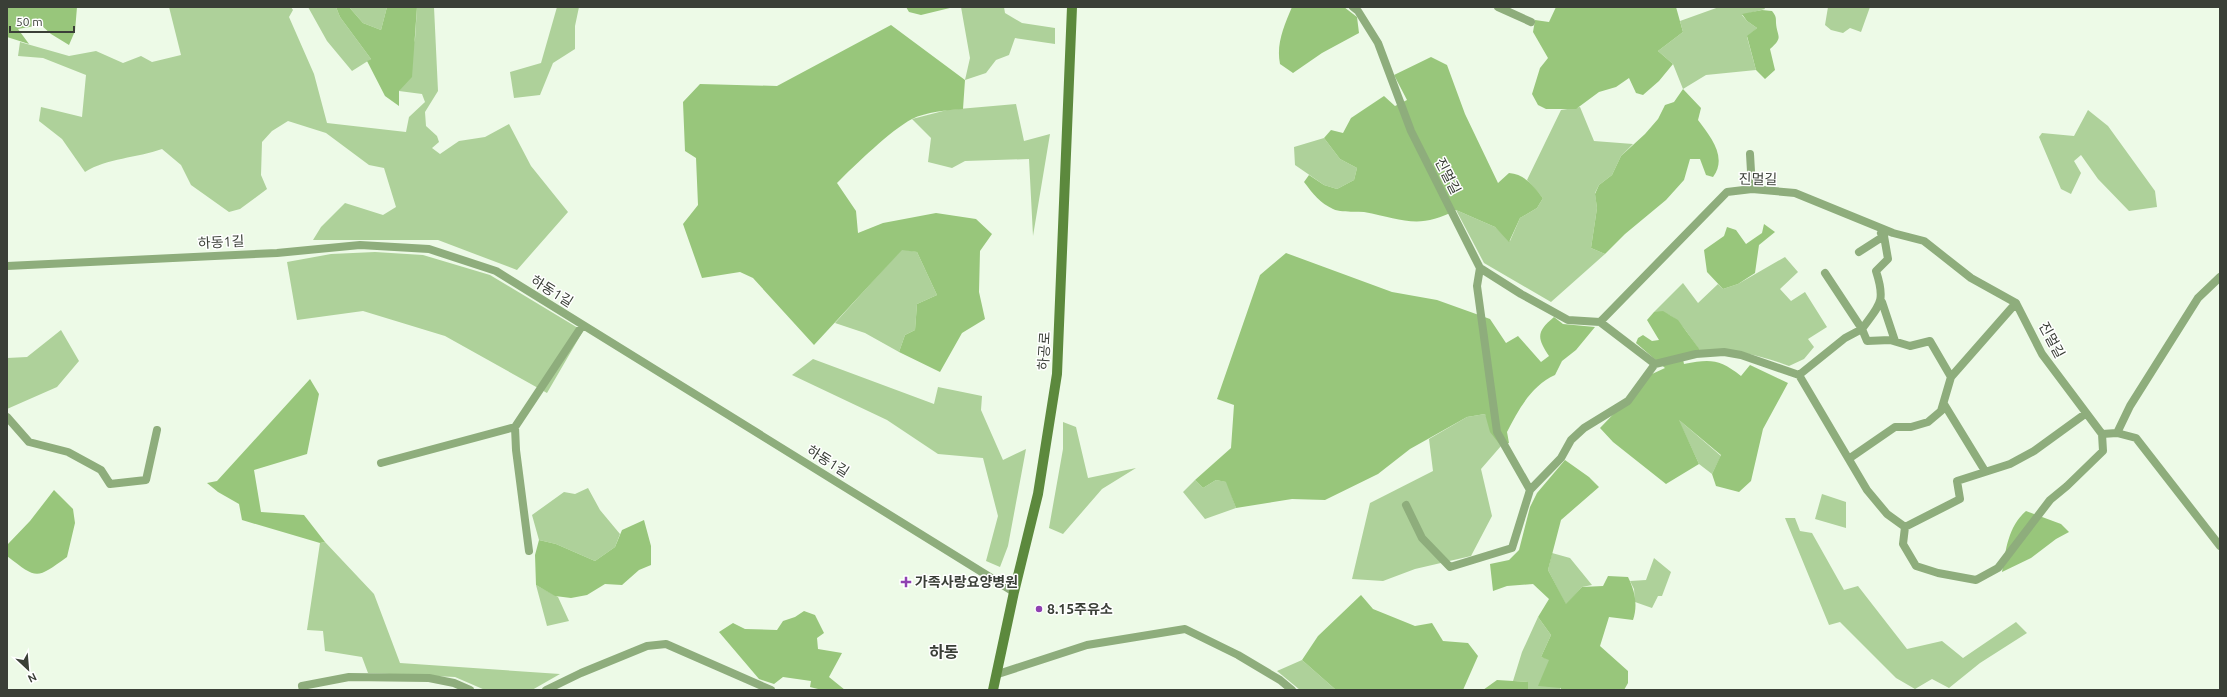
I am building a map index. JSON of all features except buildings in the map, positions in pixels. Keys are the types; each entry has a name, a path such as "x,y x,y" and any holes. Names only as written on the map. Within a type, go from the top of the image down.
{"main road":[{"name":"하공로","path":"994,690 1014,592 1038,494 1057,374 1072,7"}],"street":[{"name":"진멀길","path":"1353,7 1358,11 1378,43 1411,131 1480,268"},
{"path":"1498,7 1531,22"},
{"path":"1750,154 1752,189"},
{"name":"진멀길","path":"1600,322 1727,192 1752,189 1795,193 1863,219 1893,233 1924,241 1971,278 2016,303 2042,354 2102,434"},
{"path":"1863,219 1884,236 1888,259 1876,271 1882,288 1882,302 1895,341"},
{"path":"1859,252 1884,236"},
{"name":"하동1길","path":"7,266 278,252 360,245 429,249 496,271 582,326 1014,592"},
{"path":"1530,490 1498,432 1477,286 1480,268 1521,294 1568,320 1600,322 1655,364"},
{"path":"1825,274 1862,330 1867,341 1895,341 1910,346 1930,341 1951,377"},
{"path":"2117,433 2130,406 2198,298 2220,277"},
{"path":"1799,375 1845,338 1862,330 1882,302"},
{"path":"1850,458 1895,427 1911,427 1928,422 1941,411 1951,377 2016,303"},
{"path":"529,551 516,450 515,427 582,326"},
{"path":"1406,505 1422,538 1450,567 1512,548 1530,490 1561,458 1571,440 1584,428 1628,401 1655,364 1696,354 1724,352 1741,355 1799,375 1850,458 1867,490 1887,514 1905,527"},
{"path":"1944,404 1985,471"},
{"path":"1905,527 1960,499 1957,481 2010,464 2086,414"},
{"path":"7,417 29,442 68,452 101,470 110,484 146,480 157,430"},
{"path":"381,463 515,427"},
{"path":"1905,527 1903,544 1916,566 1938,573 1976,580 1998,568 2050,500 2067,486 2103,451 2102,434 2117,433 2136,438 2220,546"},
{"path":"998,674 1087,645 1185,629 1238,655 1280,680 1292,690"},
{"path":"546,690 581,673 648,646 666,644 771,690"},
{"path":"303,690 302,686 355,677 429,678 454,683 470,690"}],"green space":[{"path":"7,7 77,7 75,31 69,45 51,34 41,25 18,29 29,44 7,37"},
{"path":"169,7 291,7 293,10 289,17 314,74 327,123 406,132 409,117 425,102 422,94 399,91 415,39 417,7 434,7 438,91 425,112 426,126 437,136 439,142 432,148 440,154 459,141 485,137 509,124 531,166 568,212 517,270 438,240 313,240 321,227 345,203 383,215 396,207 384,168 369,165 326,133 288,121 272,131 262,142 261,175 267,189 240,209 229,212 191,185 181,165 162,149 112,161 94,167 85,172 62,139 39,121 41,107 82,117 86,75 43,58 18,56 20,42 69,56 96,51 123,63 141,56 152,62 181,55"},
{"path":"308,7 336,7 340,17 371,59 352,71 327,41"},
{"path":"336,7 349,7 363,23 381,30 387,7 417,7 412,77 399,91 399,106 385,96 367,61 371,59 340,17"},
{"path":"349,7 387,7 381,30 363,23"},
{"path":"557,7 579,7 575,26 575,49 553,63 540,95 514,98 510,72 541,63"},
{"path":"906,7 954,7 921,15 909,12"},
{"path":"961,7 1004,7 1005,13 1022,23 1055,28 1055,44 1015,38 1009,55 996,60 986,73 965,80 970,58"},
{"path":"1292,7 1344,7 1357,17 1359,33 1322,53 1293,73 1280,64 1279,57 1280,42"},
{"path":"1556,7 1676,7 1683,32 1658,51 1673,64 1659,81 1643,95 1636,93 1629,78 1616,87 1599,92 1576,109 1546,109 1538,105 1532,94 1540,68 1548,58 1533,32 1535,20 1549,22"},
{"path":"1719,7 1764,7 1765,9 1742,15 1747,21 1757,28 1747,37 1756,70 1706,75 1683,89 1673,64 1658,51 1683,32 1680,21"},
{"path":"1828,7 1870,7 1861,32 1850,28 1843,33 1831,30 1825,25"},
{"path":"1762,10 1772,11 1774,14 1779,37 1777,42 1770,49 1775,70 1765,79 1756,70 1747,36 1757,28 1747,21 1742,14"},
{"path":"891,25 965,80 963,109 930,113 912,119 903,124 884,139 837,183 856,211 858,233 883,223 936,213 976,219 992,234 980,251 979,292 985,319 962,333 940,372 899,352 905,335 915,330 917,304 937,295 917,252 902,250 814,345 753,278 740,272 702,278 683,224 698,205 696,158 685,151 683,102 700,84 777,86"},
{"path":"1431,57 1447,65 1465,114 1498,183 1509,173 1515,174 1529,182 1543,198 1537,208 1520,218 1509,242 1495,227 1456,210 1431,220 1410,221 1364,212 1333,209 1320,201 1304,182 1309,175 1324,185 1337,189 1354,180 1357,168 1340,159 1324,138 1331,130 1343,133 1351,118 1384,96 1395,106 1407,100 1394,75"},
{"path":"1683,89 1701,108 1698,120 1716,147 1719,162 1713,177 1706,175 1700,159 1690,159 1684,180 1666,200 1625,234 1605,254 1591,248 1597,208 1595,194 1599,185 1612,175 1621,156 1645,134 1658,119 1665,105 1674,102"},
{"path":"1016,104 1024,141 1050,134 1033,236 1029,159 965,161 952,168 928,162 931,138 912,119 947,110"},
{"path":"1580,107 1594,141 1633,144 1621,156 1612,175 1599,185 1595,193 1597,208 1591,248 1605,254 1551,302 1484,263 1456,210 1495,227 1510,241 1520,218 1537,208 1543,198 1527,180 1561,110"},
{"path":"2088,110 2108,126 2155,191 2157,207 2129,211 2098,179 2081,155 2074,161 2081,173 2071,194 2061,189 2039,137 2042,133 2074,136"},
{"path":"1324,138 1340,159 1357,168 1354,180 1337,189 1324,185 1295,165 1294,147"},
{"path":"1764,224 1775,232 1759,245 1755,273 1738,284 1723,289 1707,272 1704,250 1724,236 1727,227 1736,230 1746,244 1762,233"},
{"path":"902,249 917,252 937,295 917,304 915,330 905,335 899,352 865,333 835,323"},
{"path":"375,252 423,255 490,275 583,331 547,393 445,336 363,311 297,320 287,262 331,254"},
{"path":"1286,253 1392,292 1437,300 1490,319 1506,343 1518,336 1541,362 1549,356 1542,344 1540,335 1541,331 1554,317 1563,324 1595,327 1576,350 1562,361 1555,375 1539,385 1526,399 1507,432 1509,443 1501,446 1490,432 1485,414 1467,417 1410,449 1378,474 1325,500 1292,499 1236,508 1226,482 1216,480 1203,488 1195,480 1231,448 1234,405 1217,399 1260,275"},
{"path":"1785,257 1798,272 1780,289 1791,301 1805,292 1827,327 1808,339 1814,347 1804,359 1789,366 1766,358 1735,351 1700,350 1686,330 1675,319 1662,312 1654,312 1683,283 1698,303 1718,284 1723,289 1738,284"},
{"path":"1663,311 1678,320 1700,350 1682,355 1684,364 1701,361 1720,363 1741,376 1750,365 1788,383 1763,429 1751,481 1739,492 1716,486 1712,474 1721,455 1679,420 1699,464 1666,484 1613,442 1600,428 1652,374 1665,368 1636,343 1638,338 1643,335 1652,341 1659,340 1647,320 1654,312"},
{"path":"61,330 79,361 57,387 7,409 7,358 27,357"},
{"path":"813,359 934,404 938,387 982,396 981,410 1003,460 1026,449 1008,546 1000,567 986,561 998,516 983,458 938,454 887,420 792,375"},
{"path":"310,379 319,394 307,454 254,470 261,512 304,515 325,542 320,543 242,520 239,504 218,492 207,483 217,481"},
{"path":"1485,414 1501,446 1481,469 1492,516 1471,556 1415,569 1383,581 1352,579 1370,503 1433,471 1429,439 1467,417"},
{"path":"1678,419 1721,456 1712,474 1699,464"},
{"path":"1063,422 1076,427 1088,478 1136,468 1102,489 1063,534 1049,528 1063,449"},
{"path":"1565,460 1589,477 1599,487 1561,520 1548,570 1566,604 1582,587 1603,586 1608,576 1628,577 1635,598 1635,614 1633,620 1609,617 1600,646 1628,671 1628,683 1624,690 1561,690 1561,688 1538,686 1549,660 1541,657 1551,635 1538,617 1549,599 1533,584 1507,586 1493,591 1490,564 1509,560 1519,550 1530,507 1537,493"},
{"path":"1195,480 1203,488 1216,480 1227,482 1236,508 1205,519 1183,492"},
{"path":"588,488 600,510 620,534 615,547 595,561 556,544 539,540 532,515 564,492 575,494"},
{"path":"54,490 73,509 75,523 67,557 43,573 31,573 7,556 8,544 30,521"},
{"path":"1822,494 1846,502 1846,528 1815,519"},
{"path":"2026,511 2061,524 2069,532 2056,539 2031,558 2002,572 2012,531 2015,524"},
{"path":"1785,518 1795,518 1800,531 1812,533 1844,590 1858,586 1907,649 1942,641 1963,658 2016,622 2027,633 1980,663 1949,688 1932,679 1915,689 1896,678 1840,622 1829,625"},
{"path":"644,520 651,546 651,565 639,570 622,585 605,584 587,595 571,598 555,596 536,585 535,555 539,540 556,544 595,561 615,547 622,530"},
{"path":"325,542 374,594 400,663 560,674 532,690 485,690 455,677 368,673 362,657 325,651 323,631 307,630 320,543"},
{"path":"1552,553 1570,558 1592,585 1582,587 1566,605 1548,570"},
{"path":"1654,558 1671,572 1662,596 1658,596 1652,608 1635,602 1634,589 1630,581 1646,580"},
{"path":"536,585 558,597 569,621 547,626"},
{"path":"1361,595 1373,609 1415,626 1432,623 1443,641 1468,643 1478,656 1463,690 1336,690 1302,660 1318,636"},
{"path":"804,611 815,615 824,633 817,638 818,649 842,653 829,677 845,690 822,690 810,687 811,681 783,677 774,684 759,679 719,632 733,623 745,629 777,630 783,621 795,617"},
{"path":"1538,617 1551,635 1541,657 1549,659 1561,690 1528,690 1528,682 1513,681 1522,652"},
{"path":"1302,660 1336,690 1300,690 1277,671"},
{"path":"1497,680 1528,682 1528,690 1483,690"}],"place":[{"name":"가족사랑요양병원","path":"906,582"},
{"name":"8.15주유소","path":"1039,609"}],"district":[{"name":"하동","path":"944,652"}]}
